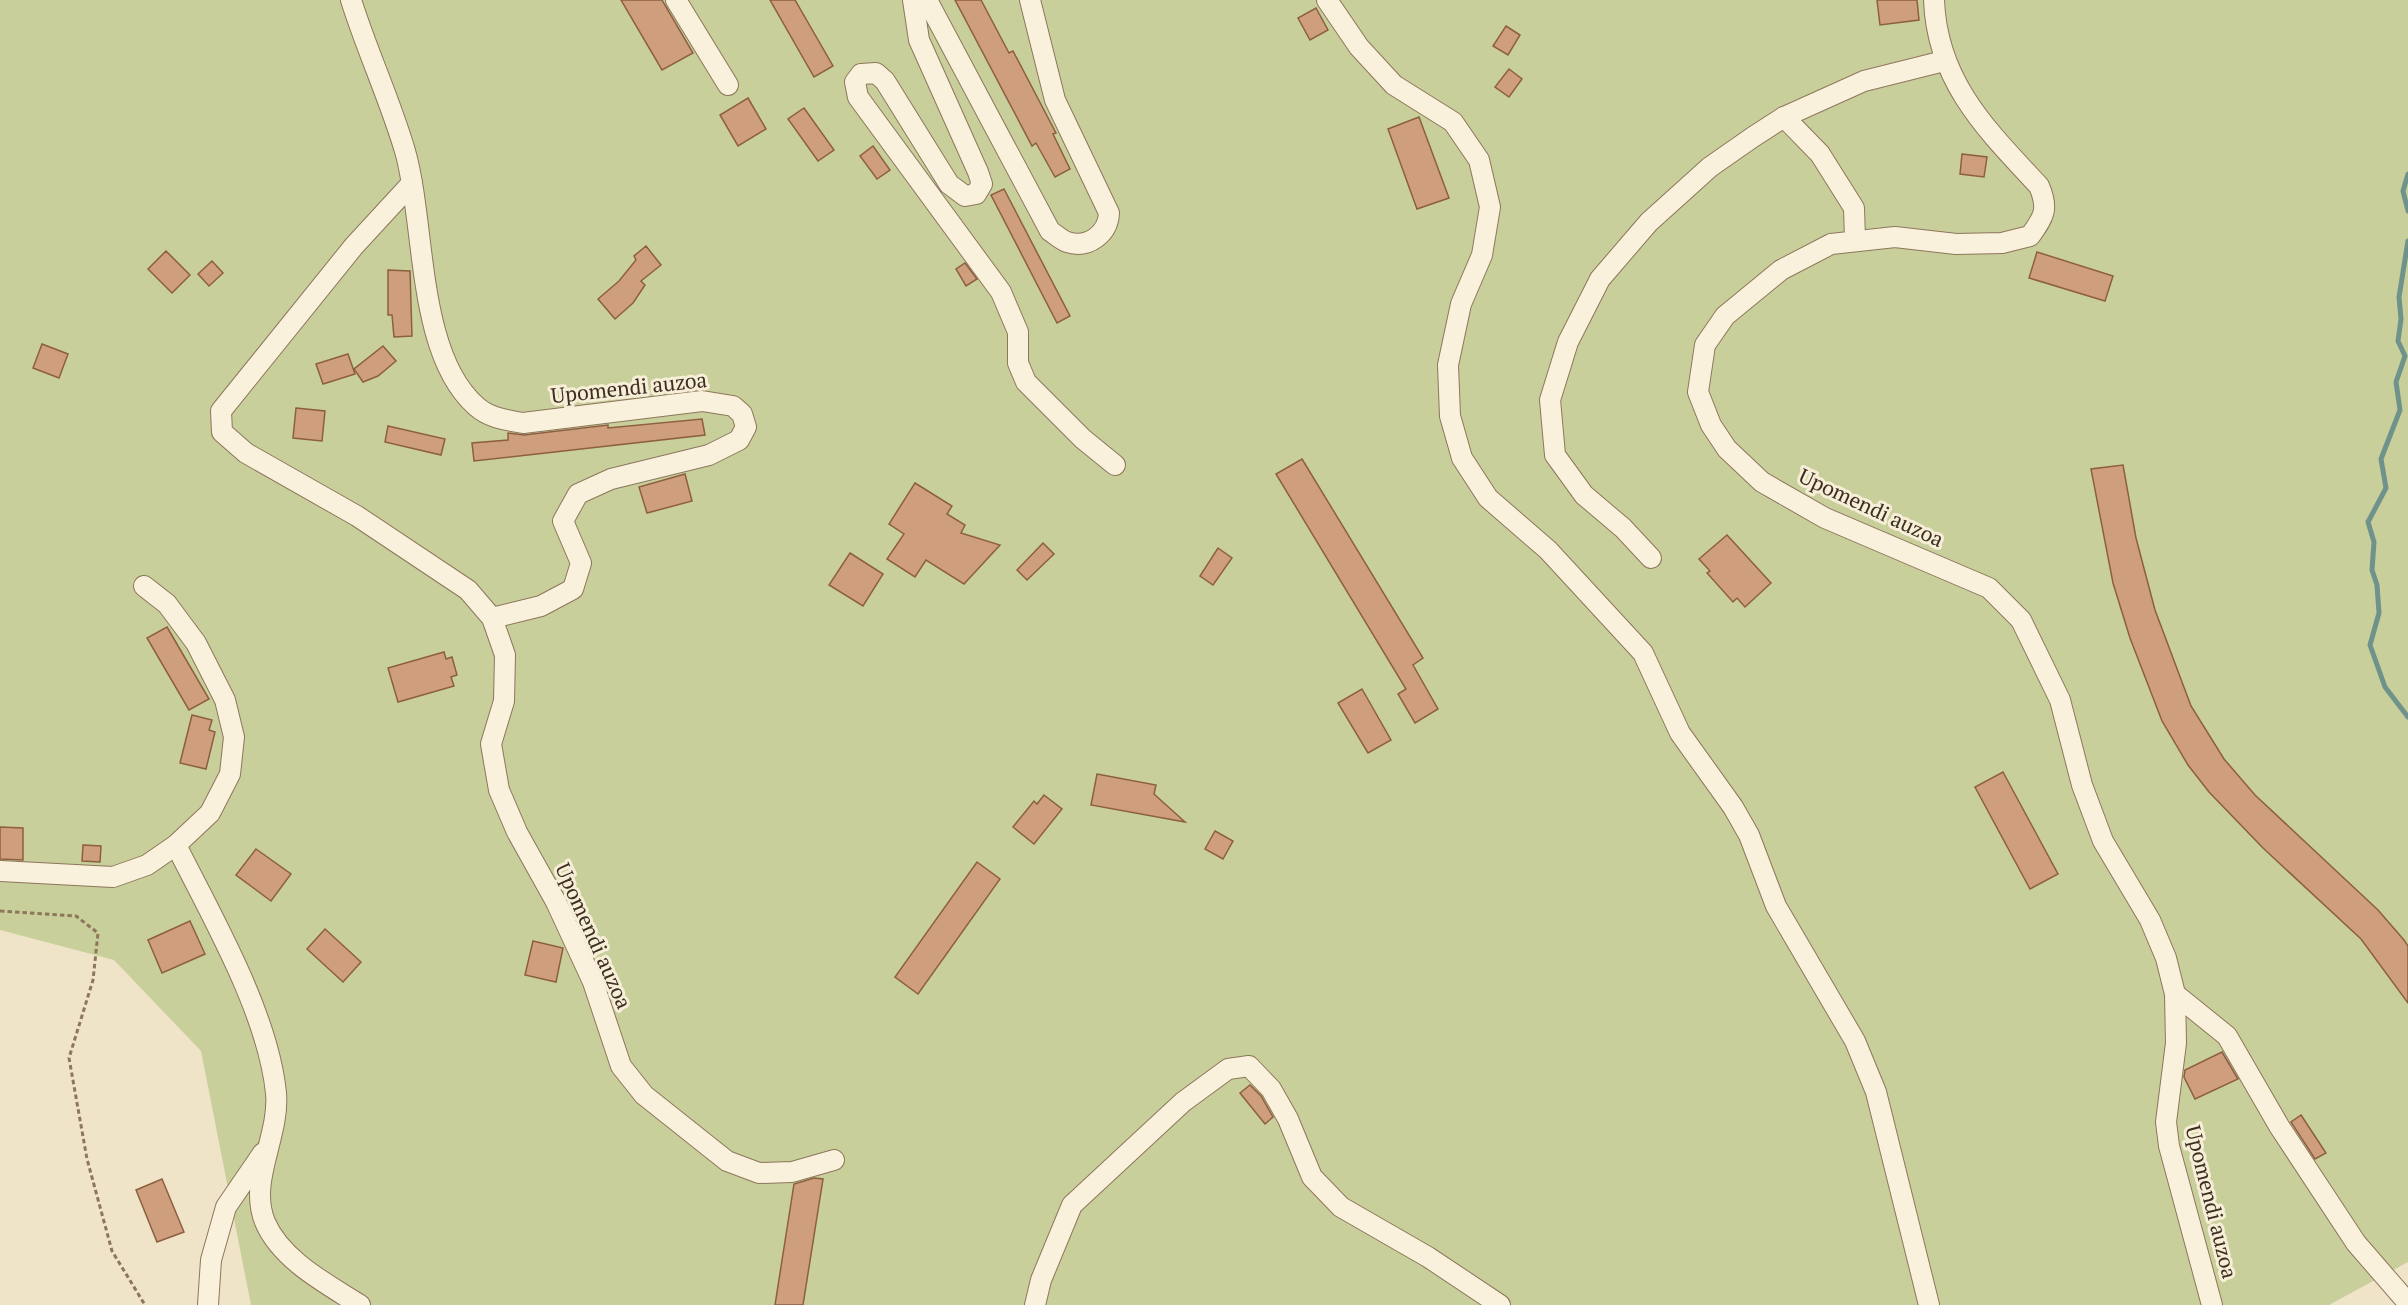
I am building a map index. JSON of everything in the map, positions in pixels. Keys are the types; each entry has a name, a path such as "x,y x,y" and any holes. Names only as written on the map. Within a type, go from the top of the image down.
{"lane":[{"name":"Upomendi auzoa","path":"351,0 405,150 432,320 452,375 476,406 496,419 523,423 702,401 733,406 742,414 746,427 740,440 709,455 611,478 578,494 563,521 581,562 573,589 540,606 492,618"},
{"path":"675,0 728,86"},
{"path":"913,0 919,40 982,184 976,194 965,196 948,184 885,81 876,74 861,74 855,82 858,97 1001,292 1018,332 1018,363 1026,382 1083,438 1115,465"},
{"path":"927,0 1050,231 1068,242 1085,241 1101,236 1108,225 1109,213 1055,100 1030,0"},
{"path":"1327,0 1359,47 1395,85 1453,122 1479,160 1490,207 1482,255 1461,304 1448,364 1450,416 1462,458 1488,498 1548,550 1643,653 1680,733 1733,807 1749,835 1776,906 1855,1041 1876,1092 1929,1305"},
{"name":"Upomendi auzoa","path":"1934,0 1935,25 1944,62 1969,108 2039,186 2046,201 2043,219 2030,236 2002,243 1956,244 1895,237 1832,244 1781,270 1725,316 1705,345 1698,392 1711,425 1726,449 1762,482 1825,518 1989,588 2021,620 2060,700 2082,785 2103,841 2150,920 2166,958 2175,994 2176,1043 2166,1122 2169,1146 2212,1305"},
{"path":"1651,558 1623,528 1584,495 1555,455 1550,400 1568,342 1600,279 1649,222 1710,167 1784,117 1864,81 1944,62"},
{"path":"1784,117 1820,154 1854,208 1855,240"},
{"name":"Upomendi auzoa","path":"412,183 354,246 221,411 222,432 246,453 357,516 468,590 492,618 505,655 504,701 491,744 499,790 517,832 556,902 593,982 621,1066 644,1095 727,1161 759,1173 792,1173 834,1160"},
{"path":"0,871 113,877 147,865 176,845 210,813 230,774 234,737 225,700 196,643 167,604 144,586"},
{"path":"176,845 261,1024 276,1094 271,1141 260,1185 264,1221 279,1246 320,1279 360,1305"},
{"path":"2175,994 2227,1036 2279,1125 2356,1243 2408,1303"},
{"path":"1035,1305 1041,1280 1072,1205 1183,1102 1228,1069 1250,1066 1271,1089 1287,1119 1312,1177 1341,1207 1428,1257 1500,1305"},
{"path":"208,1305 211,1260 226,1207 271,1141"}],"path":[{"path":"0,911 76,916 98,933 93,980 69,1058 87,1159 112,1251 145,1305"}],"green space":[{"path":"0,0 2408,0 2408,1262 2329,1305 251,1305 201,1051 114,960 0,930"}],"building":[{"path":"621,0 662,0 693,53 662,70"},
{"path":"770,0 795,0 833,66 814,77"},
{"path":"955,0 981,0 1009,53 1013,51 1056,133 1053,134 1070,169 1055,177 1036,143 1032,146"},
{"path":"1877,0 1917,0 1919,20 1880,25"},
{"path":"1316,8 1328,30 1310,40 1298,18"},
{"path":"1506,26 1520,35 1508,55 1493,46"},
{"path":"1509,69 1522,79 1509,97 1495,87"},
{"path":"748,98 766,129 738,146 720,115"},
{"path":"804,108 834,150 818,161 788,119"},
{"path":"1419,117 1449,198 1417,209 1388,129"},
{"path":"873,146 890,170 877,179 860,156"},
{"path":"1962,154 1987,157 1984,177 1960,174"},
{"path":"1004,189 1070,316 1057,323 991,195"},
{"path":"646,246 661,265 641,281 645,285 633,303 615,319 598,299 619,281 636,260 634,256"},
{"path":"166,251 190,275 172,293 148,269"},
{"path":"2037,252 2113,276 2105,301 2029,278"},
{"path":"212,261 223,273 209,286 198,274"},
{"path":"965,263 977,279 966,286 956,269"},
{"path":"388,270 410,271 412,336 394,337 392,315 388,315"},
{"path":"42,344 68,354 59,378 33,368"},
{"path":"383,346 396,361 378,376 363,382 354,369"},
{"path":"348,354 355,374 323,384 316,364"},
{"path":"296,408 325,411 322,441 293,438"},
{"path":"702,419 705,435 474,461 472,443 508,440 508,433 524,435 608,425 608,428"},
{"path":"388,426 445,439 441,455 385,442"},
{"path":"1302,459 1423,658 1413,665 1438,709 1415,723 1398,694 1406,689 1276,474"},
{"path":"2123,465 2136,538 2155,610 2191,706 2224,759 2255,795 2378,910 2404,940 2408,946 2408,1003 2361,939 2263,848 2209,792 2188,765 2162,721 2130,638 2113,583 2091,469"},
{"path":"685,474 692,501 647,513 639,487"},
{"path":"915,483 952,506 947,514 965,525 961,533 1000,545 964,584 926,560 915,577 887,559 904,534 889,524"},
{"path":"1727,535 1771,583 1745,607 1737,598 1733,602 1707,573 1710,571 1699,559"},
{"path":"1043,543 1054,554 1027,580 1017,570"},
{"path":"1218,548 1232,558 1213,585 1200,576"},
{"path":"850,553 883,574 863,606 829,585"},
{"path":"167,627 209,699 189,710 147,638"},
{"path":"444,652 446,659 452,657 457,675 451,677 454,686 398,702 388,668"},
{"path":"1362,689 1391,740 1368,753 1338,703"},
{"path":"192,715 212,720 209,730 215,732 206,769 180,763"},
{"path":"2003,772 2058,874 2030,889 1975,787"},
{"path":"1097,774 1156,785 1154,794 1185,822 1091,805"},
{"path":"1044,795 1062,809 1034,844 1013,827 1034,801 1037,804"},
{"path":"0,827 23,828 23,860 0,859"},
{"path":"1215,831 1233,841 1223,859 1205,849"},
{"path":"83,845 101,846 100,862 82,861"},
{"path":"256,849 291,874 271,901 236,875"},
{"path":"977,862 1000,879 918,994 895,977"},
{"path":"190,921 205,954 162,973 148,940"},
{"path":"325,929 361,962 343,982 307,949"},
{"path":"533,941 563,948 556,982 525,975"},
{"path":"2222,1052 2238,1079 2195,1099 2184,1077 2185,1070"},
{"path":"1250,1085 1261,1096 1273,1117 1265,1124 1240,1093"},
{"path":"2301,1115 2326,1153 2315,1159 2291,1122"},
{"path":"814,1178 823,1179 803,1305 775,1305 794,1184"},
{"path":"162,1179 184,1232 157,1242 136,1190"}],"waterway":[{"path":"2408,174 2403,191 2408,211"},
{"path":"2408,241 2399,297 2401,319 2398,341 2405,356 2396,382 2400,410 2381,459 2386,488 2368,522 2374,542 2372,570 2377,585 2379,613 2370,645 2385,687 2408,717"}]}
